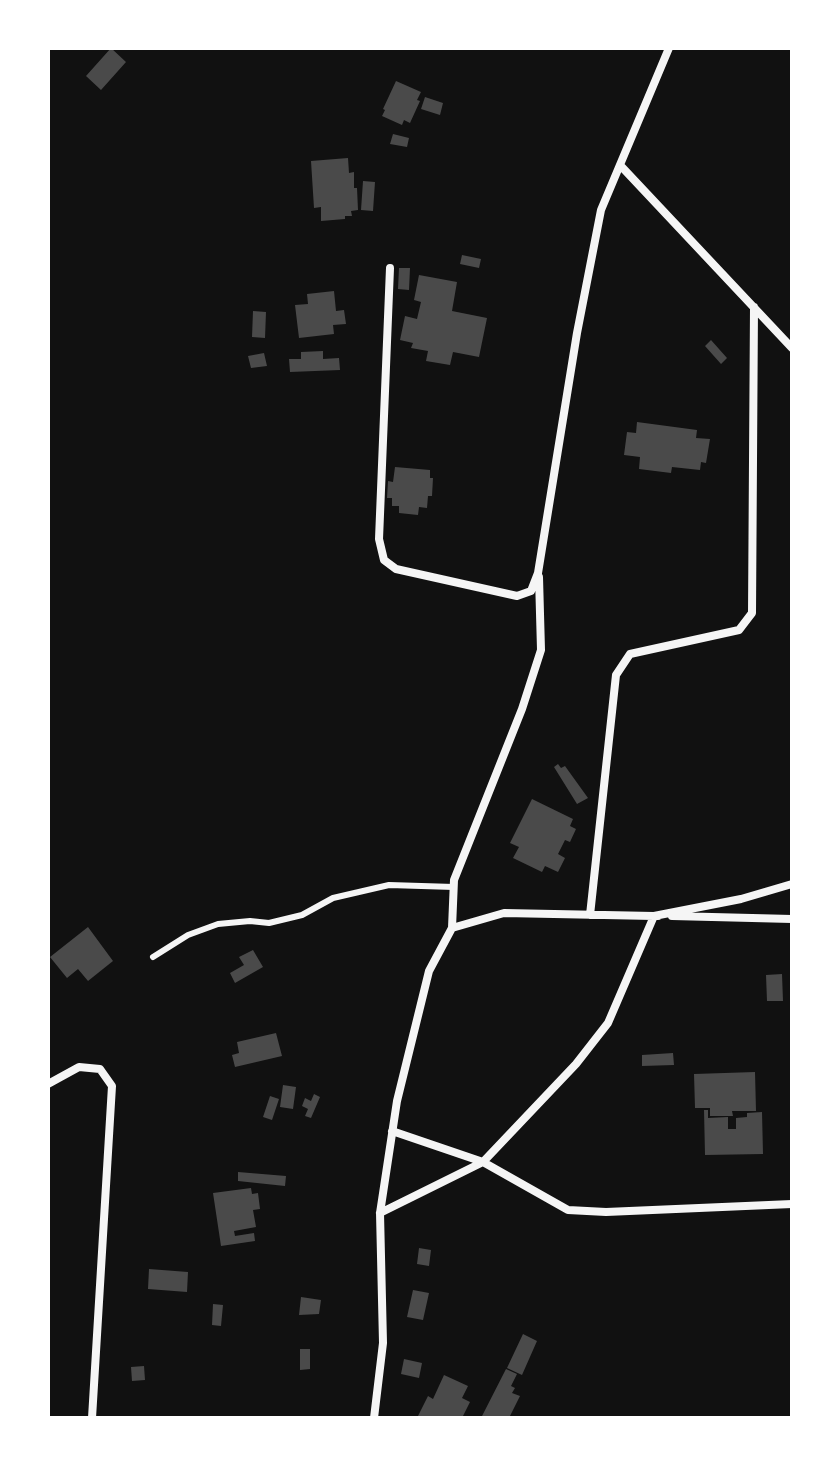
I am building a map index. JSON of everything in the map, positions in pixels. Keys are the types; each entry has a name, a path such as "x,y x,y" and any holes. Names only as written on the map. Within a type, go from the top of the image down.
{"street":[{"path":"374,1418 383,1343 380,1213 397,1101 429,971 452,928 454,887 522,709 541,650 538,573 577,333 601,210 669,48"},
{"path":"620,165 792,348"},
{"path":"390,268 379,539 384,560 396,569 517,596 531,591 538,573"},
{"path":"590,915 616,675 630,654 739,630 752,613 754,307"},
{"path":"654,916 741,899 792,884"},
{"path":"452,928 504,913 792,919"},
{"path":"380,1213 483,1162 576,1064 608,1023 654,916"},
{"path":"48,1084 79,1067 100,1069 112,1086 92,1418"},
{"path":"392,1131 483,1162 568,1210 606,1212 792,1204"}],"lane":[{"path":"153,957 188,935 218,924 269,923 302,915 333,898 389,885 454,887"}],"building":[{"path":"111,48 126,62 101,90 86,76"},
{"path":"396,81 421,92 410,123 404,120 402,125 382,116"},
{"path":"425,97 443,103 440,115 421,109"},
{"path":"393,134 409,138 407,147 390,144"},
{"path":"348,158 349,173 354,172 358,210 351,211 352,216 345,216 345,219 321,221 321,207 314,208 311,161"},
{"path":"363,181 375,182 373,211 361,210"},
{"path":"462,255 481,259 479,268 460,264"},
{"path":"399,268 410,268 409,290 398,289"},
{"path":"419,275 457,282 452,311 487,318 479,357 453,352 450,365 426,361 428,351 411,348 413,343 400,340 405,316 417,319 421,302 414,300"},
{"path":"334,291 336,311 344,310 346,324 333,325 334,334 299,338 295,305 308,304 307,294"},
{"path":"253,311 266,312 265,338 252,337"},
{"path":"711,340 727,358 721,364 705,346"},
{"path":"323,351 323,359 339,358 340,370 290,372 289,359 301,359 301,352"},
{"path":"264,353 267,366 251,368 248,356"},
{"path":"637,422 697,430 696,438 710,439 706,463 701,462 700,470 672,467 671,473 639,469 640,457 624,455 627,432 636,433"},
{"path":"395,467 430,470 432,496 428,496 427,508 419,507 418,515 399,513 399,506 392,506 392,498 387,498 388,481 393,482"},
{"path":"558,764 561,768 565,766 588,798 577,804 554,767"},
{"path":"532,799 573,819 570,826 576,829 570,842 565,840 558,854 565,858 558,872 545,866 542,872 513,858 519,847 510,843"},
{"path":"88,927 113,961 88,981 78,969 67,978 50,957"},
{"path":"253,950 263,967 235,983 230,973 244,965 239,957"},
{"path":"782,974 783,1001 767,1001 766,975"},
{"path":"276,1033 282,1056 235,1067 232,1055 239,1053 237,1042"},
{"path":"673,1053 674,1065 642,1066 642,1055"},
{"path":"755,1072 756,1111 732,1111 733,1116 710,1116 710,1108 695,1108 694,1074"},
{"path":"283,1085 296,1087 293,1109 280,1107"},
{"path":"314,1094 320,1097 311,1118 305,1116 308,1109 302,1106 305,1098 311,1101"},
{"path":"270,1096 279,1099 272,1120 263,1117"},
{"path":"704,1110 708,1110 708,1118 728,1117 728,1129 736,1129 736,1118 762,1112 763,1154 705,1155"},
{"path":"238,1172 286,1176 285,1186 238,1181"},
{"path":"251,1188 252,1194 258,1193 260,1209 253,1210 256,1227 234,1231 235,1236 254,1233 255,1241 221,1246 213,1193"},
{"path":"419,1248 431,1250 429,1266 417,1264"},
{"path":"149,1269 188,1272 187,1292 148,1289"},
{"path":"413,1290 429,1293 423,1320 407,1317"},
{"path":"301,1297 321,1300 319,1314 299,1315"},
{"path":"213,1304 223,1305 221,1326 212,1325"},
{"path":"523,1334 537,1341 522,1375 507,1368"},
{"path":"300,1349 310,1349 310,1369 300,1370"},
{"path":"404,1359 422,1363 419,1378 401,1374"},
{"path":"144,1366 145,1380 132,1381 131,1367"},
{"path":"506,1369 517,1374 511,1386 515,1388 512,1393 520,1396 509,1418 481,1418"},
{"path":"444,1375 468,1386 462,1398 470,1402 462,1418 417,1418 428,1396 433,1399"}]}
